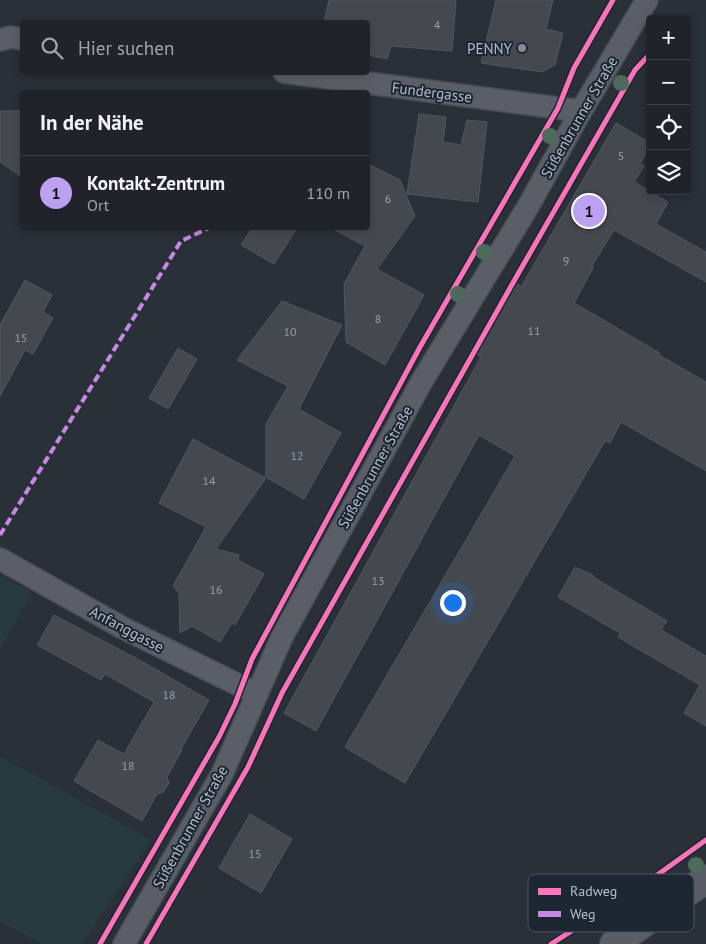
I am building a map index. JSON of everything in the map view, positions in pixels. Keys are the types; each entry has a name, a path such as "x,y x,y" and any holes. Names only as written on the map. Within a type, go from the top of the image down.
{"main road":[{"path":"694,887 706,879"},
{"path":"614,944 631,932"}],"street":[{"name":"Süßenbrunner Straße","path":"124,944 222,774 282,638 422,381 529,205 581,111 647,0"},
{"path":"0,40 11,37 20,38"},
{"name":"Fundergasse","path":"307,75 581,111"},
{"name":"Anfanggasse","path":"0,558 122,628 257,694"}],"green space":[{"path":"0,576 32,592 0,650"},
{"path":"0,756 151,840 82,944 43,944 0,921"}],"building":[{"path":"329,0 456,0 452,51 391,46 387,59 370,55 370,20 324,20"},
{"name":"PENNY","path":"496,0 553,0 546,29 563,33 555,65 542,72 481,63"},
{"path":"0,111 20,111 20,176 0,162"},
{"path":"419,114 446,117 443,142 461,145 467,120 487,122 478,202 407,194"},
{"path":"616,123 646,141 646,153 640,164 644,166 634,182 646,189 646,195 656,195 668,202 656,224 706,252 706,282 614,230 592,266 593,268 574,303 706,382 706,471 621,422 610,443 605,441 405,783 345,747 515,456 479,435 316,731 284,713 481,357 477,355 516,283 521,287"},
{"path":"370,165 400,180 415,216 377,269 424,295 385,365 346,342 344,284 365,246 335,230 370,230"},
{"path":"251,230 296,230 274,264 241,245"},
{"path":"25,280 52,295 43,312 53,318 33,354 25,350 0,396 0,325"},
{"path":"282,301 342,325 299,409 341,433 304,499 266,477 266,424 288,386 237,360"},
{"path":"178,348 197,359 168,409 149,398"},
{"path":"193,439 266,478 216,549 239,555 238,560 264,574 235,625 232,623 220,642 192,626 180,633 179,593 173,586 206,527 159,503"},
{"path":"575,567 594,576 667,621 661,630 706,656 706,726 684,713 700,685 618,637 620,633 558,597"},
{"path":"54,615 143,662 209,700 167,777 169,783 163,792 157,794 142,821 74,781 98,740 124,754 154,702 105,674 101,680 37,645"},
{"path":"250,814 292,839 261,893 219,868"}],"marked path":[{"path":"0,535 181,241 205,230"}],"cycle path":[{"path":"100,944 219,737 235,704 252,659 420,347 558,108 574,68 613,0"},
{"path":"146,944 248,767 282,693 514,281 635,70 646,58"},
{"path":"659,874 706,840"},
{"path":"551,944 570,932"}],"place":[{"name":"PENNY","path":"522,48"},
{"name":"Kontakt-Zentrum","path":"589,211"}]}
